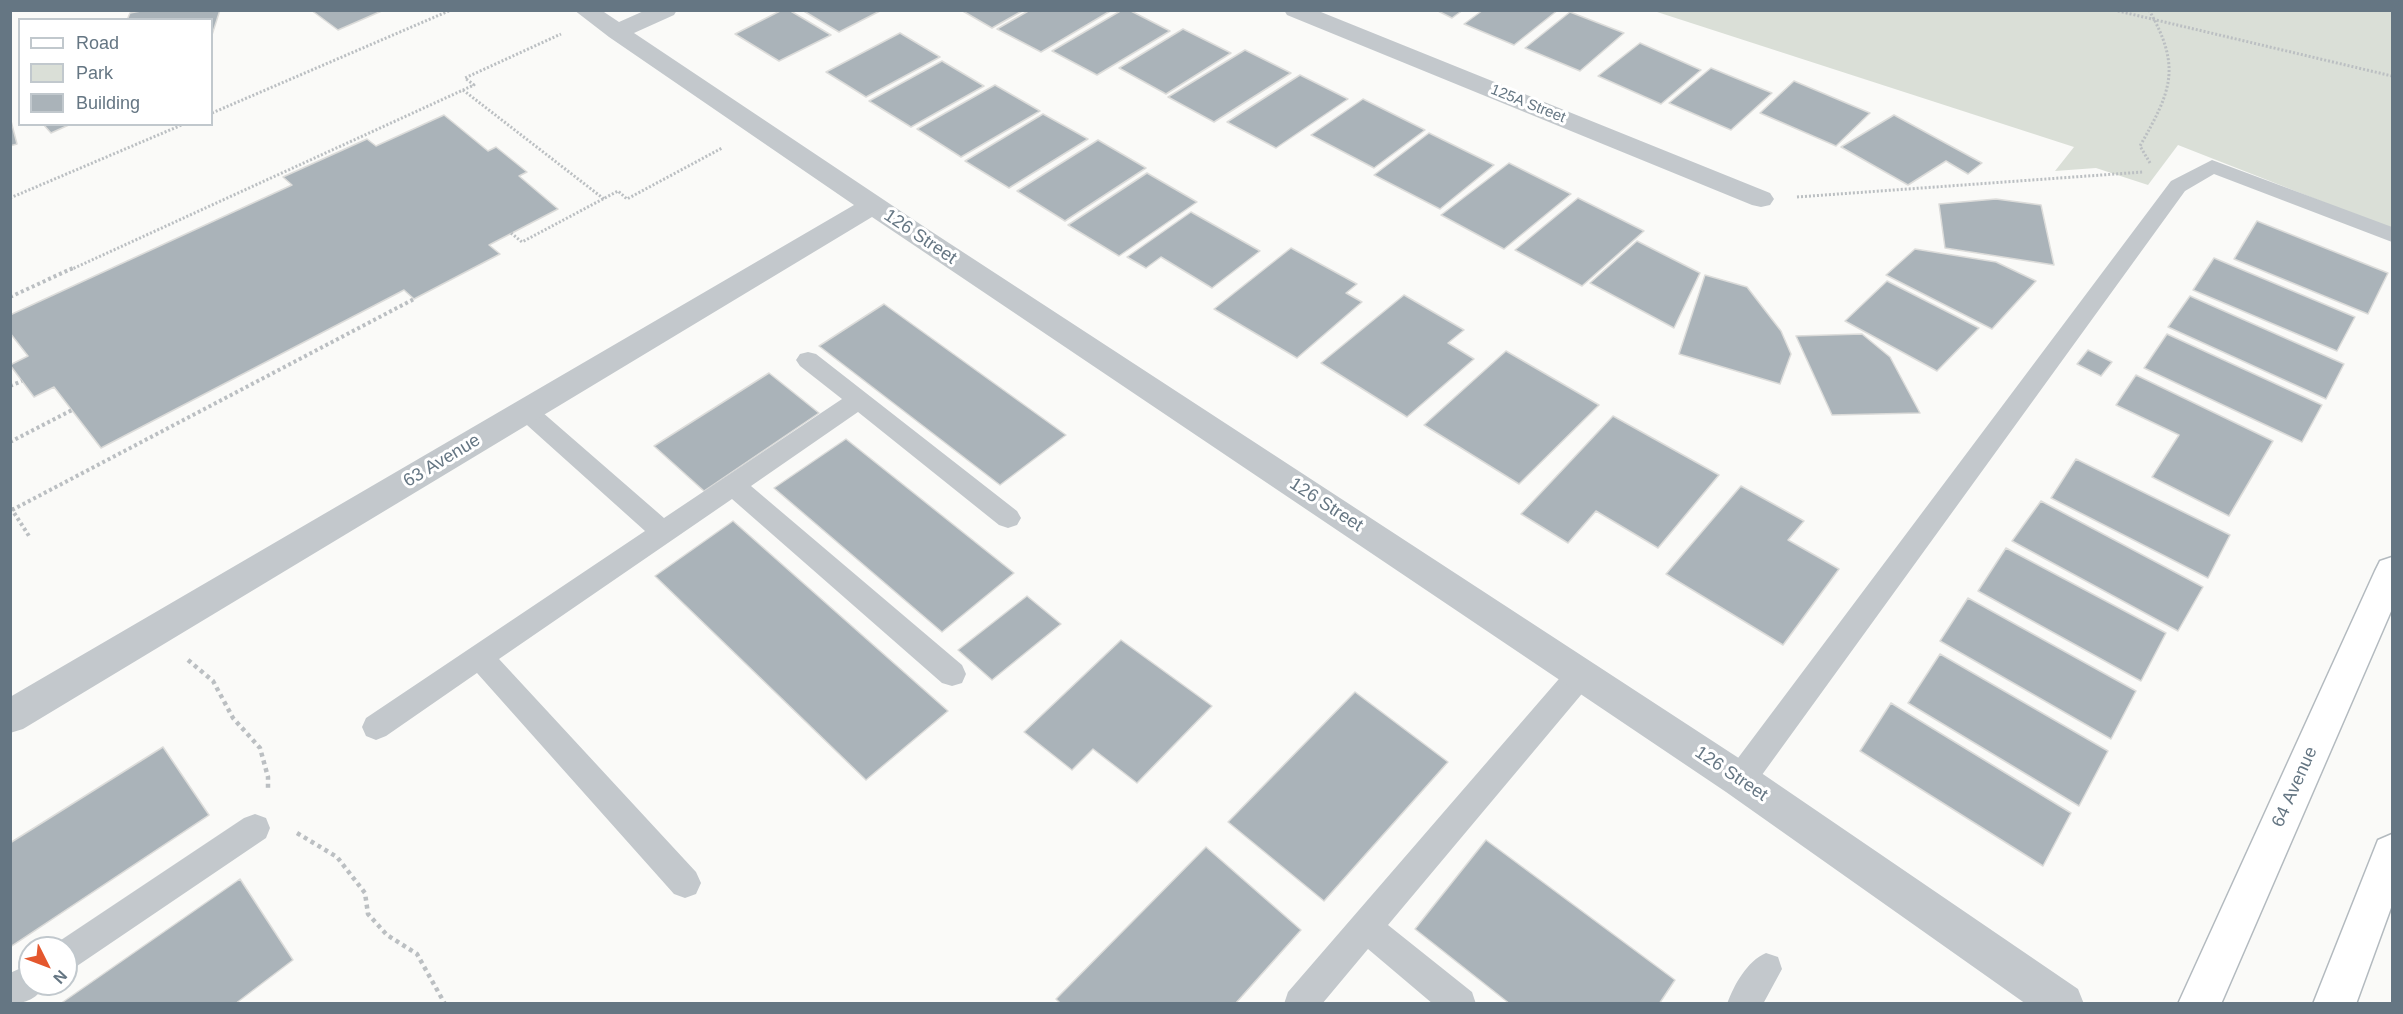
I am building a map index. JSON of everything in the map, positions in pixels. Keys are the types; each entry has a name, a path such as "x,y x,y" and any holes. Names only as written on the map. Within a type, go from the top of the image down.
{"main road":[{"name":"64 Avenue","path":"2199,1004 2392,571"},
{"path":"2334,1004 2392,853"}],"street":[{"name":"126 Street","path":"585,10 873,205 1740,780 2063,1004"},
{"path":"618,32 666,10"},
{"name":"125A Street","path":"1296,10 1761,200"},
{"name":"63 Avenue","path":"10,717 873,205"}],"lane":[{"path":"1740,780 2178,186 2212,166 2392,235"},
{"path":"808,360 1008,518"},
{"path":"376,727 858,400"},
{"path":"526,411 663,532"},
{"path":"733,485 952,674"},
{"path":"480,657 685,883"},
{"path":"1300,1004 1581,674"},
{"path":"78,947 255,828"},
{"path":"1366,927 1460,1004"},
{"path":"1743,1004 1766,969"}],"path":[{"path":"213,113 451,10"},
{"path":"2114,10 2367,68 2392,76"},
{"path":"2149,10 2166,43 2171,77 2165,103 2140,146 2155,171 2178,186"},
{"path":"10,297 474,86 465,78 561,34"},
{"path":"463,90 604,198"},
{"path":"10,198 179,126"},
{"path":"511,233 522,242 618,191 627,199 759,128"},
{"path":"1761,200 2155,171"},
{"path":"29,536 11,509 414,299"},
{"path":"10,387 22,381"},
{"path":"10,442 72,410"},
{"path":"183,655 213,681 233,718 260,748 268,777 267,798"},
{"path":"295,832 337,858 365,893 368,914 387,935 417,954 445,1004"}],"green space":[{"path":"1654,11 2392,11 2392,229 2178,145 2148,185 2096,168 2055,171 2074,147"}],"building":[{"path":"146,10 220,10 213,32 213,18 128,18 130,13"},
{"path":"311,10 384,10 338,30"},
{"path":"782,10 789,10 831,35 779,61 735,34"},
{"path":"802,10 882,10 839,32"},
{"path":"961,10 1024,10 992,28"},
{"path":"1030,10 1112,10 1041,52 997,29"},
{"path":"1122,10 1129,10 1170,31 1097,75 1052,51"},
{"path":"1436,10 1463,10 1452,18"},
{"path":"1483,10 1558,10 1514,45 1464,24"},
{"path":"1570,12 1624,33 1580,71 1525,48"},
{"path":"1183,29 1231,53 1166,94 1119,68"},
{"path":"900,33 940,57 866,97 826,72"},
{"path":"1640,43 1701,70 1661,104 1598,76"},
{"path":"1245,50 1291,73 1214,122 1168,97"},
{"path":"942,61 984,86 911,127 869,101"},
{"path":"1711,68 1772,93 1731,130 1669,103"},
{"path":"1300,75 1348,99 1276,148 1227,122"},
{"path":"1794,81 1870,113 1836,146 1760,113"},
{"path":"995,85 1040,111 961,157 917,129"},
{"path":"1363,99 1425,130 1374,168 1311,135"},
{"path":"1043,114 1088,139 1009,188 965,161"},
{"path":"444,115 488,151 496,147 527,172 519,176 558,209 489,245 500,254 414,299 404,290 101,448 54,387 34,397 10,365 28,356 10,333 10,315 292,185 283,177 367,139 376,146"},
{"path":"1894,115 1982,163 1968,174 1946,161 1908,185 1841,147"},
{"path":"10,117 17,144 10,146"},
{"path":"45,126 67,126 51,133"},
{"path":"1429,133 1494,165 1440,209 1374,175"},
{"path":"1098,140 1146,168 1065,221 1017,191"},
{"path":"1509,163 1571,194 1504,249 1441,215"},
{"path":"1147,173 1197,202 1119,256 1068,225"},
{"path":"1578,198 1644,231 1582,286 1515,250"},
{"path":"1996,199 2041,205 2054,265 1945,248 1939,204"},
{"path":"1191,212 1260,251 1212,288 1161,257 1146,268 1127,257"},
{"path":"2257,221 2388,273 2368,314 2234,259"},
{"path":"1637,241 1700,273 1674,328 1590,283"},
{"path":"1291,248 1357,284 1346,293 1362,302 1297,358 1214,309"},
{"path":"1915,249 1996,262 2036,281 1992,329 1886,275"},
{"path":"2214,258 2355,317 2337,351 2193,290"},
{"path":"1705,275 1747,287 1781,331 1791,354 1780,384 1679,354"},
{"path":"1887,281 1979,328 1937,371 1845,321"},
{"path":"1404,295 1464,330 1448,343 1474,359 1407,417 1321,363"},
{"path":"2190,296 2344,364 2326,399 2168,327"},
{"path":"884,304 1066,435 1000,485 819,346"},
{"path":"1862,334 1890,357 1920,413 1832,415 1796,336"},
{"path":"2167,334 2322,405 2302,442 2144,368"},
{"path":"2088,350 2112,362 2101,376 2077,364"},
{"path":"1506,351 1599,405 1519,484 1424,425"},
{"path":"769,373 819,413 704,491 654,446"},
{"path":"2136,375 2273,441 2229,516 2152,477 2179,435 2116,405"},
{"path":"1613,416 1719,475 1658,548 1596,511 1568,543 1521,514"},
{"path":"846,439 1014,573 942,632 774,488"},
{"path":"2076,459 2230,535 2208,578 2051,498"},
{"path":"1741,486 1804,521 1788,540 1839,569 1783,645 1666,574"},
{"path":"2041,501 2203,587 2178,631 2012,541"},
{"path":"733,521 948,711 866,780 655,576"},
{"path":"2006,548 2166,633 2141,681 1978,591"},
{"path":"1027,596 1061,624 992,680 958,650"},
{"path":"1968,598 2136,691 2111,739 1940,641"},
{"path":"1121,640 1212,706 1137,783 1093,749 1072,770 1024,732"},
{"path":"1940,654 2108,751 2079,806 1908,703"},
{"path":"1355,692 1448,762 1324,901 1228,822"},
{"path":"1891,703 2071,813 2043,866 1860,751"},
{"path":"163,747 209,815 27,936 18,936 18,942 10,947 10,843"},
{"path":"1486,840 1675,980 1659,1004 1510,1004 1415,929"},
{"path":"1206,847 1301,930 1235,1004 1061,1004 1056,999"},
{"path":"240,879 293,960 235,1004 60,1004 72,996 78,996 78,992"}]}
